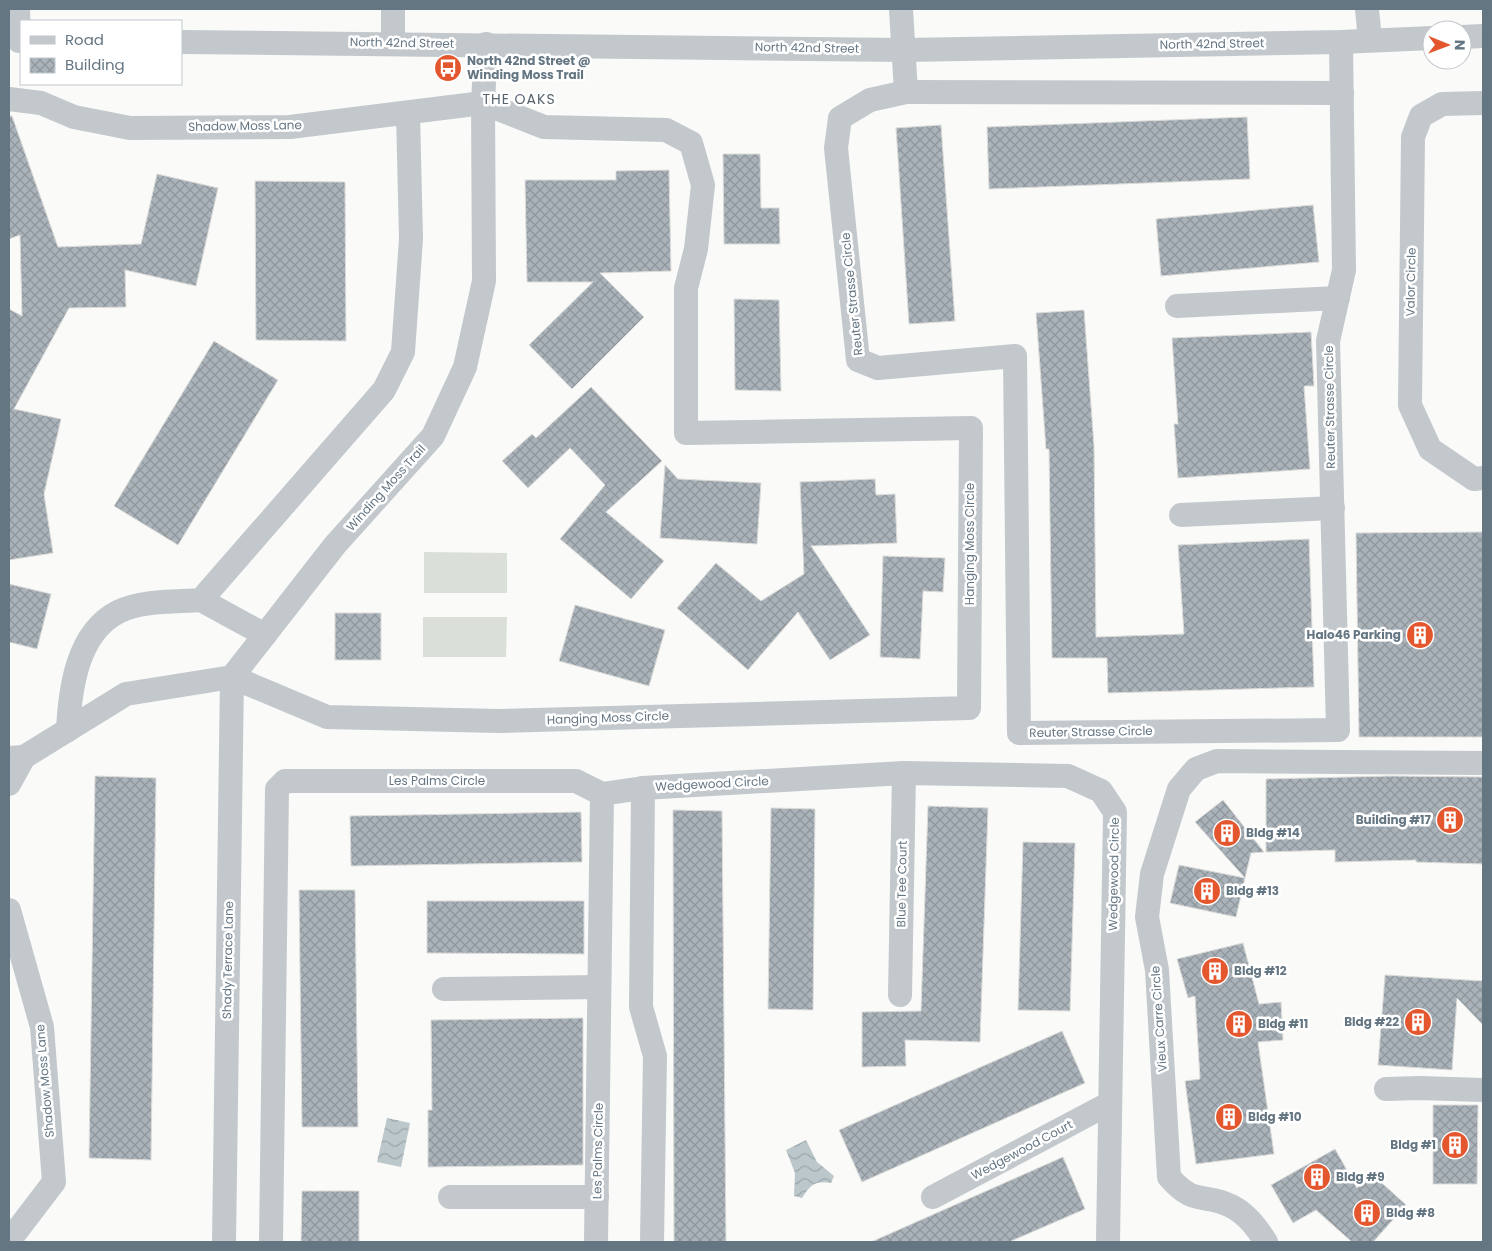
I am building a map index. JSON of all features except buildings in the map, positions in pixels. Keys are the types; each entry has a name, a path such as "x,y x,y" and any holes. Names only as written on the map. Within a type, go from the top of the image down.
{"street":[{"path":"16,41 18,9"},
{"path":"393,9 393,42"},
{"path":"901,9 905,50 906,92 1342,93"},
{"path":"1367,9 1370,40"},
{"name":"North 42nd Street","path":"182,42 393,42 905,50 1341,42 1422,38"},
{"name":"Reuter Strasse Circle","path":"906,92 870,100 840,118 836,148 858,360 878,368 1015,356 1019,733 1338,730 1328,342 1344,270 1341,42"},
{"name":"Winding Moss Trail","path":"232,677 335,545 433,436 465,366 484,281 486,44"},
{"name":"Shadow Moss Lane","path":"9,99 41,103 74,117 130,128 290,126 484,104"},
{"name":"Hanging Moss Circle","path":"232,677 327,717 498,721 969,708 971,428 686,433 686,288 696,249 703,185 691,143 666,130 544,127 484,104"},
{"name":"Valor Circle","path":"1483,104 1442,104 1421,116 1413,137 1410,405 1430,449 1474,478 1483,478"},
{"path":"201,600 384,390 403,352 411,239 408,113"},
{"path":"1178,306 1338,298"},
{"path":"1181,515 1333,508"},
{"path":"68,730 69,697 80,660 93,635 105,621 119,611 138,606 201,600 265,635"},
{"path":"9,784 14,754 68,730 126,694 232,677"},
{"name":"Shady Terrace Lane","path":"224,1242 232,677"},
{"name":"Vieux Carre Circle","path":"1266,1242 1246,1216 1230,1206 1196,1198 1181,1190 1170,1177 1157,970 1147,917 1152,874 1179,789 1196,769 1217,761 1483,763"},
{"name":"Wedgewood Circle","path":"602,794 643,788 904,772 1068,776 1101,791 1116,812 1108,1242"},
{"name":"Blue Tee Court","path":"900,995 904,772"},
{"name":"Les Palms Circle","path":"271,1242 276,789 285,781 576,781 602,794 596,1242"},
{"name":"Wedgewood Circle","path":"643,788 641,1007 655,1056 652,1242"},
{"name":"Shadow Moss Lane","path":"9,910 42,1027 54,1182 9,1241"},
{"path":"444,989 600,987"},
{"path":"1386,1089 1483,1090"},
{"name":"Wedgewood Court","path":"933,1197 1110,1102"},
{"path":"450,1197 597,1197"}],"shaded area":[{"path":"424,552 507,553 507,593 424,593"},
{"path":"423,617 507,617 506,657 423,657"}],"water":[{"path":"387,1118 410,1123 401,1167 377,1162"},
{"path":"806,1140 817,1162 834,1176 831,1183 821,1182 814,1184 802,1198 794,1196 795,1173 786,1150"}],"place":[{"name":"North 42nd Street @ Winding Moss Trail","path":"448,68"},
{"name":"Halo46 Parking","path":"1420,635"},
{"name":"Building #17","path":"1450,820"},
{"name":"Bldg #14","path":"1227,833"},
{"name":"Bldg #13","path":"1207,891"},
{"name":"Bldg #12","path":"1215,971"},
{"name":"Bldg #22","path":"1418,1022"},
{"name":"Bldg #11","path":"1239,1024"},
{"name":"Bldg #10","path":"1229,1117"},
{"name":"Bldg #1","path":"1455,1145"},
{"name":"Bldg #9","path":"1317,1177"},
{"name":"Bldg #8","path":"1367,1213"}],"district":[{"name":"THE OAKS","path":"519,99"}]}
